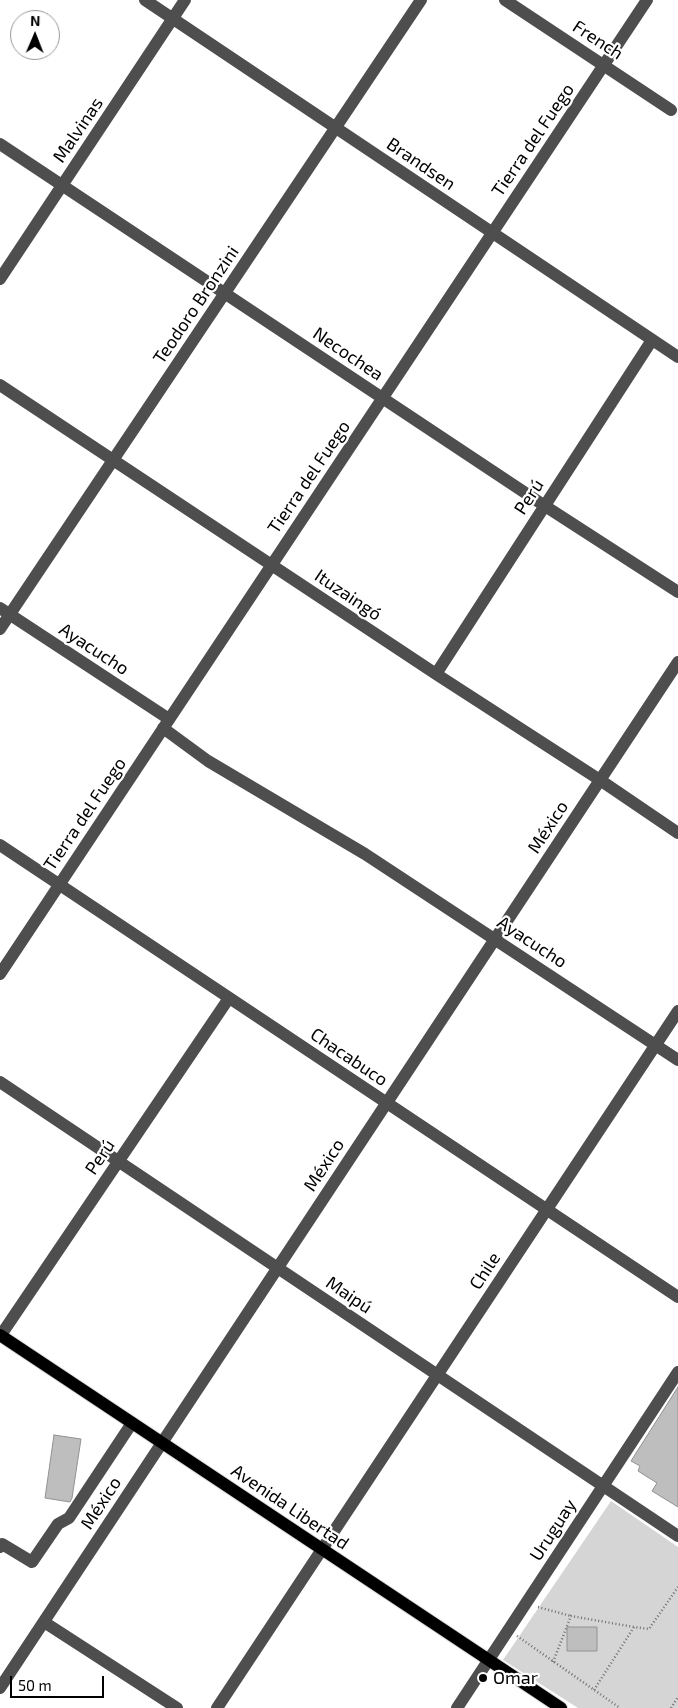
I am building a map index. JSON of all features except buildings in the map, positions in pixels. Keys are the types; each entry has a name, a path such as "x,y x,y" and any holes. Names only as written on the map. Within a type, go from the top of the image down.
{"main road":[{"name":"Avenida Libertad","path":"0,1335 561,1708"}],"street":[{"name":"Brandsen","path":"145,0 678,357"},
{"name":"Malvinas","path":"0,279 185,0"},
{"name":"Teodoro Bronzini","path":"0,630 5,612 113,460 421,0"},
{"name":"French","path":"506,0 671,110"},
{"name":"Tierra del Fuego","path":"0,974 647,0"},
{"name":"Necochea","path":"0,144 544,506 678,592"},
{"name":"Perú","path":"436,674 652,340"},
{"name":"Ituzaingó","path":"0,385 678,833"},
{"name":"Ayacucho","path":"5,612 166,724 208,761 365,854 678,1060"},
{"name":"México","path":"0,1688 678,662"},
{"name":"Chacabuco","path":"0,845 678,1297"},
{"name":"Perú","path":"0,1335 229,998"},
{"name":"Chile","path":"217,1708 678,1011"},
{"name":"Maipú","path":"0,1082 678,1536"},
{"name":"Uruguay","path":"456,1708 678,1372"},
{"path":"0,1547 2,1544 32,1562 58,1524 69,1518 132,1423"},
{"path":"44,1622 177,1708"}],"path":[{"path":"536,1606 571,1616 649,1629 678,1587"},
{"path":"553,1662 571,1616"},
{"path":"594,1690 634,1627"},
{"path":"521,1629 516,1636 620,1708"},
{"path":"671,1708 678,1697"}],"shaded area":[{"path":"611,1501 678,1547 678,1708 578,1708 503,1660"}],"place":[{"name":"Omar","path":"483,1678"}]}
